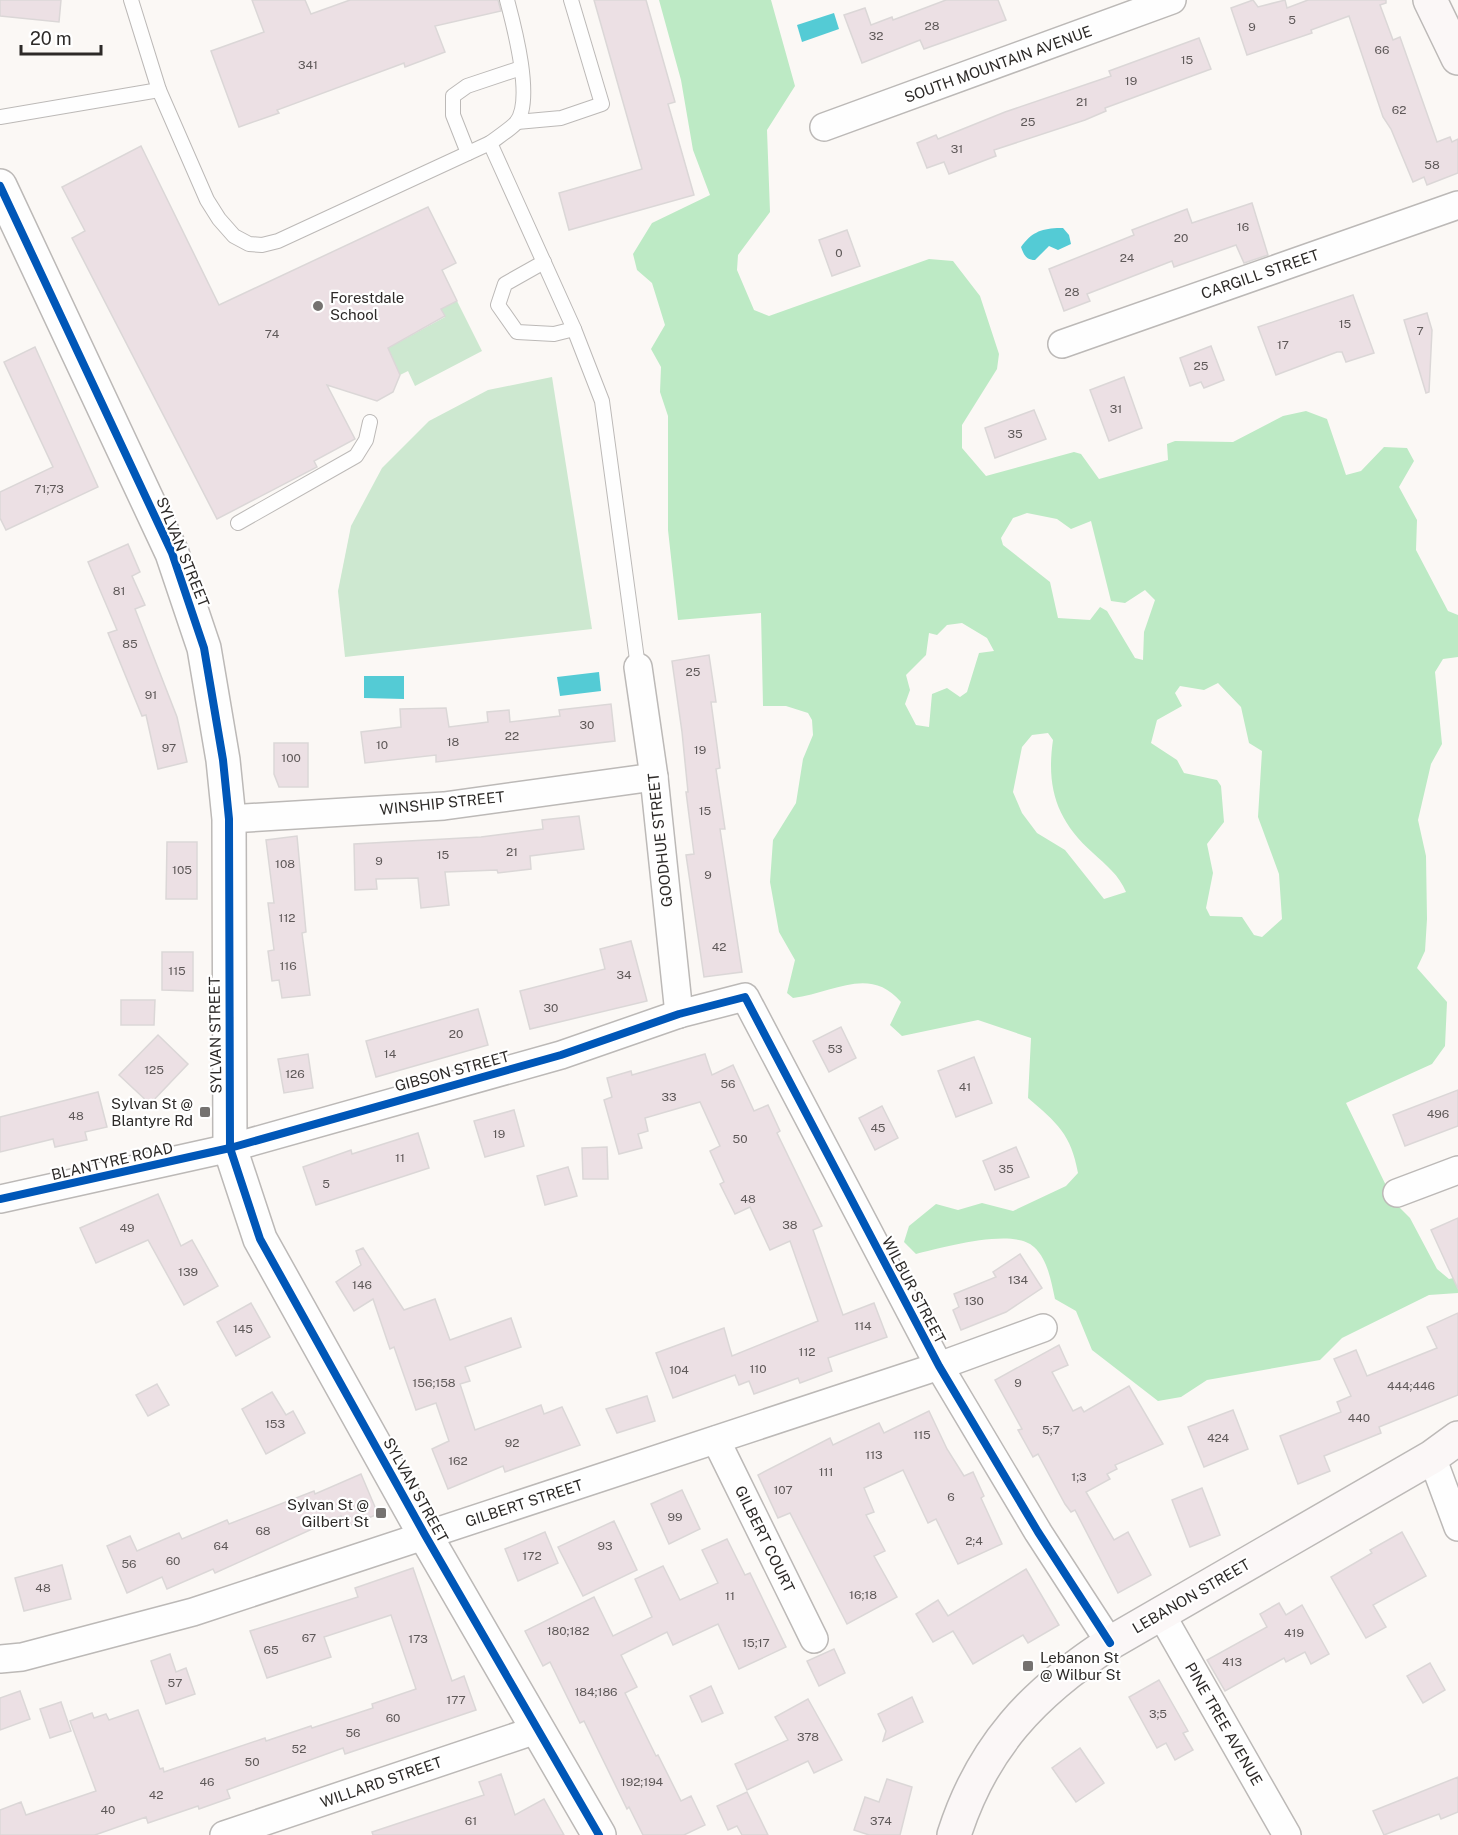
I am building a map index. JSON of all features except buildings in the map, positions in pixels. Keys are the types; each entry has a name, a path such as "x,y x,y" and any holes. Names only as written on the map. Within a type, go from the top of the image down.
{"main road":[{"path":"1430,0 1458,58"},
{"name":"LEBANON STREET","path":"954,1835 975,1781 1006,1732 1042,1692 1110,1643 1432,1457 1458,1438"}],"street":[{"name":"SOUTH MOUNTAIN AVENUE","path":"824,127 1172,0"},
{"name":"SYLVAN STREET","path":"0,186 111,418 172,553 204,648 223,760 229,819 230,1148 260,1239 425,1535 599,1835"},
{"name":"CARGILL STREET","path":"1062,344 1458,205"},
{"name":"GOODHUE STREET","path":"638,667 654,777 679,1014"},
{"name":"WINSHIP STREET","path":"229,819 444,806 654,777"},
{"name":"WILBUR STREET","path":"679,1014 745,997 939,1366 1038,1532 1110,1643"},
{"name":"GIBSON STREET","path":"230,1148 561,1055 679,1014"},
{"name":"BLANTYRE ROAD","path":"0,1199 230,1148"},
{"path":"1397,1193 1458,1170"},
{"name":"GILBERT STREET","path":"0,1659 22,1657 194,1612 939,1366 1042,1328"},
{"name":"GILBERT COURT","path":"716,1440 814,1639"},
{"path":"1432,1457 1458,1527"},
{"name":"PINE TREE AVENUE","path":"1161,1614 1287,1835"},
{"name":"WILLARD STREET","path":"224,1835 539,1729"}],"lane":[{"path":"131,0 159,90 207,200 219,219 234,236 249,244 262,245 278,241 490,143 517,122 561,118 602,104 571,0"},
{"path":"507,0 521,68 523,101 517,122"},
{"path":"468,153 453,115 453,96 467,86 521,68"},
{"path":"0,117 159,90"},
{"path":"490,143 574,329 603,401 638,667"},
{"path":"544,262 505,284 498,305 517,332 554,334 574,329"},
{"path":"238,524 356,456 366,440 370,422"}],"green space":[{"path":"659,0 771,0 795,86 767,130 770,212 738,255 737,270 754,310 769,316 929,259 953,261 980,296 999,354 997,369 962,425 962,448 986,476 1074,452 1081,454 1099,479 1168,460 1167,444 1175,441 1233,442 1283,416 1306,411 1327,419 1346,475 1361,471 1384,447 1407,448 1414,461 1399,487 1417,520 1416,550 1448,611 1458,615 1458,657 1443,659 1435,672 1442,744 1431,764 1418,820 1426,856 1427,919 1425,951 1417,968 1447,1002 1445,1046 1432,1064 1346,1103 1394,1202 1410,1218 1437,1269 1449,1279 1458,1277 1458,1293 1429,1295 1342,1338 1320,1360 1207,1380 1181,1397 1158,1401 1092,1350 1076,1311 1055,1299 1046,1264 1034,1247 1024,1241 994,1239 916,1254 904,1242 909,1226 936,1204 958,1210 982,1203 1013,1211 1066,1186 1078,1173 1071,1148 1061,1130 1028,1098 1031,1038 978,1020 902,1036 890,1025 901,1002 889,991 877,985 850,984 793,998 787,993 795,960 779,932 770,882 773,840 796,803 803,759 813,735 812,720 808,713 786,706 763,706 761,613 678,620 668,530 668,416 660,392 661,367 651,349 665,325 652,283 637,270 633,254 652,223 710,195 693,150 681,80","holes":["1027,513 1057,519 1071,529 1091,521 1111,601 1125,603 1145,590 1155,600 1144,632 1143,660 1135,658 1107,611 1100,607 1090,620 1058,618 1050,582 1003,545 1001,538 1013,518","962,623 987,638 994,651 979,653 967,692 960,697 947,688 932,694 929,727 916,725 905,704 910,690 906,675 926,655 929,633 937,635 947,625","1218,683 1241,707 1249,743 1262,751 1258,817 1279,874 1282,919 1262,937 1254,935 1242,917 1210,916 1206,908 1213,873 1207,844 1224,822 1221,786 1217,780 1184,773 1177,760 1151,743 1157,720 1182,706 1175,693 1180,686 1204,690","1048,733 1053,740 1051,773 1053,788 1063,816 1081,841 1116,875 1126,892 1104,899 1065,850 1037,833 1022,813 1013,792 1022,747 1032,735"]},
{"path":"457,301 482,351 415,386 408,371 400,375 386,345 388,348 445,317 441,309"},
{"path":"552,377 592,629 345,657 338,591 351,526 382,468 429,421 488,390"}],"water":[{"path":"834,13 839,29 802,42 797,25"},
{"path":"1063,228 1069,235 1071,244 1058,250 1049,246 1035,260 1026,257 1021,247 1028,238 1046,229"},
{"path":"599,672 601,691 560,696 557,677"},
{"path":"364,676 404,676 404,699 364,698"}],"cycle path":[{"path":"0,186 172,553 204,648 223,760 229,819 230,1148 260,1239 425,1535 599,1835"},
{"path":"0,1199 230,1148 561,1055 679,1014 745,997 939,1366 1038,1532 1110,1643"}],"place":[{"name":"Forestdale School","path":"318,306"},
{"name":"Sylvan St @ Blantyre Rd","path":"205,1112"},
{"name":"Sylvan St @ Gilbert St","path":"381,1513"},
{"name":"Lebanon St @ Wilbur St","path":"1028,1666"}]}
